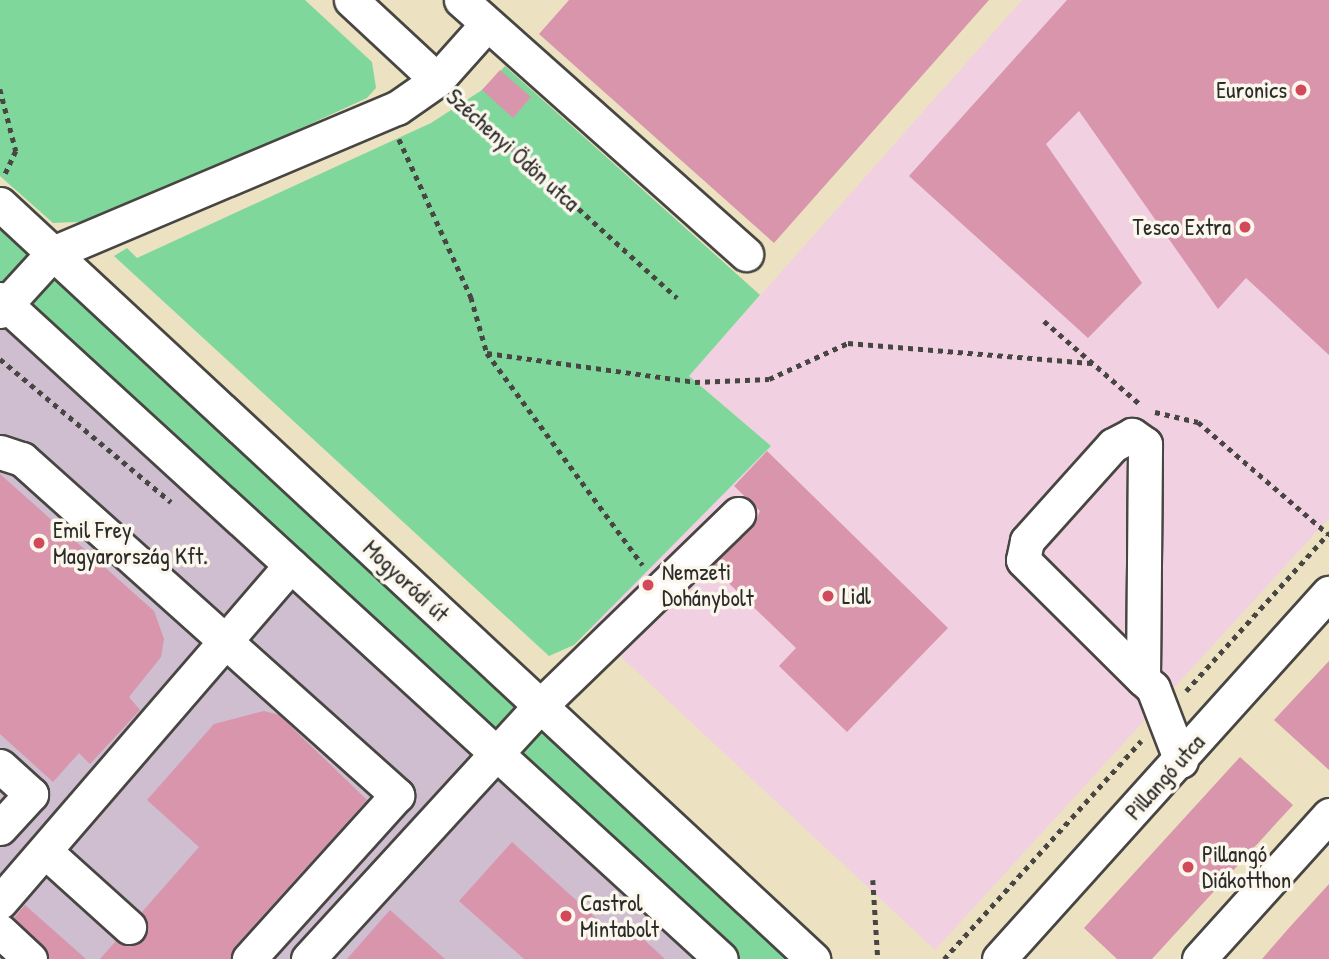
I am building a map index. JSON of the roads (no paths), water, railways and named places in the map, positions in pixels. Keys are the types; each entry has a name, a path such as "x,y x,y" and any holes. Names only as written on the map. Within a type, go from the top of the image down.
{"street":[{"name":"Széchenyi Ödön utca","path":"351,0 437,80"},
{"path":"461,0 746,254"},
{"path":"487,24 437,80 397,108 53,253 2,305 291,565 721,959"},
{"name":"Mogyoródi út","path":"0,204 813,959"},
{"path":"1143,679 1145,444 1132,435 1113,444 1027,541 1023,560 1143,679 1163,716 1181,761"},
{"path":"0,452 22,459 225,645 397,795 248,959"},
{"path":"307,959 498,755 540,706 660,584 738,514"},
{"path":"0,902 225,645 291,565"},
{"name":"Pillangó utca","path":"999,959 1181,761 1329,593"},
{"path":"0,766 31,794 0,826"},
{"path":"1199,959 1329,815"},
{"path":"46,852 129,927"},
{"path":"0,931 30,959"}],"place":[{"name":"Euronics","path":"1301,90"},
{"name":"Tesco Extra","path":"1245,227"},
{"name":"Emil Frey Magyarország Kft.","path":"39,543"},
{"name":"Nemzeti Dohánybolt","path":"648,585"},
{"name":"Lidl","path":"828,596"},
{"name":"Pillangó Diákotthon","path":"1188,867"},
{"name":"Castrol Mintabolt","path":"566,916"}]}
